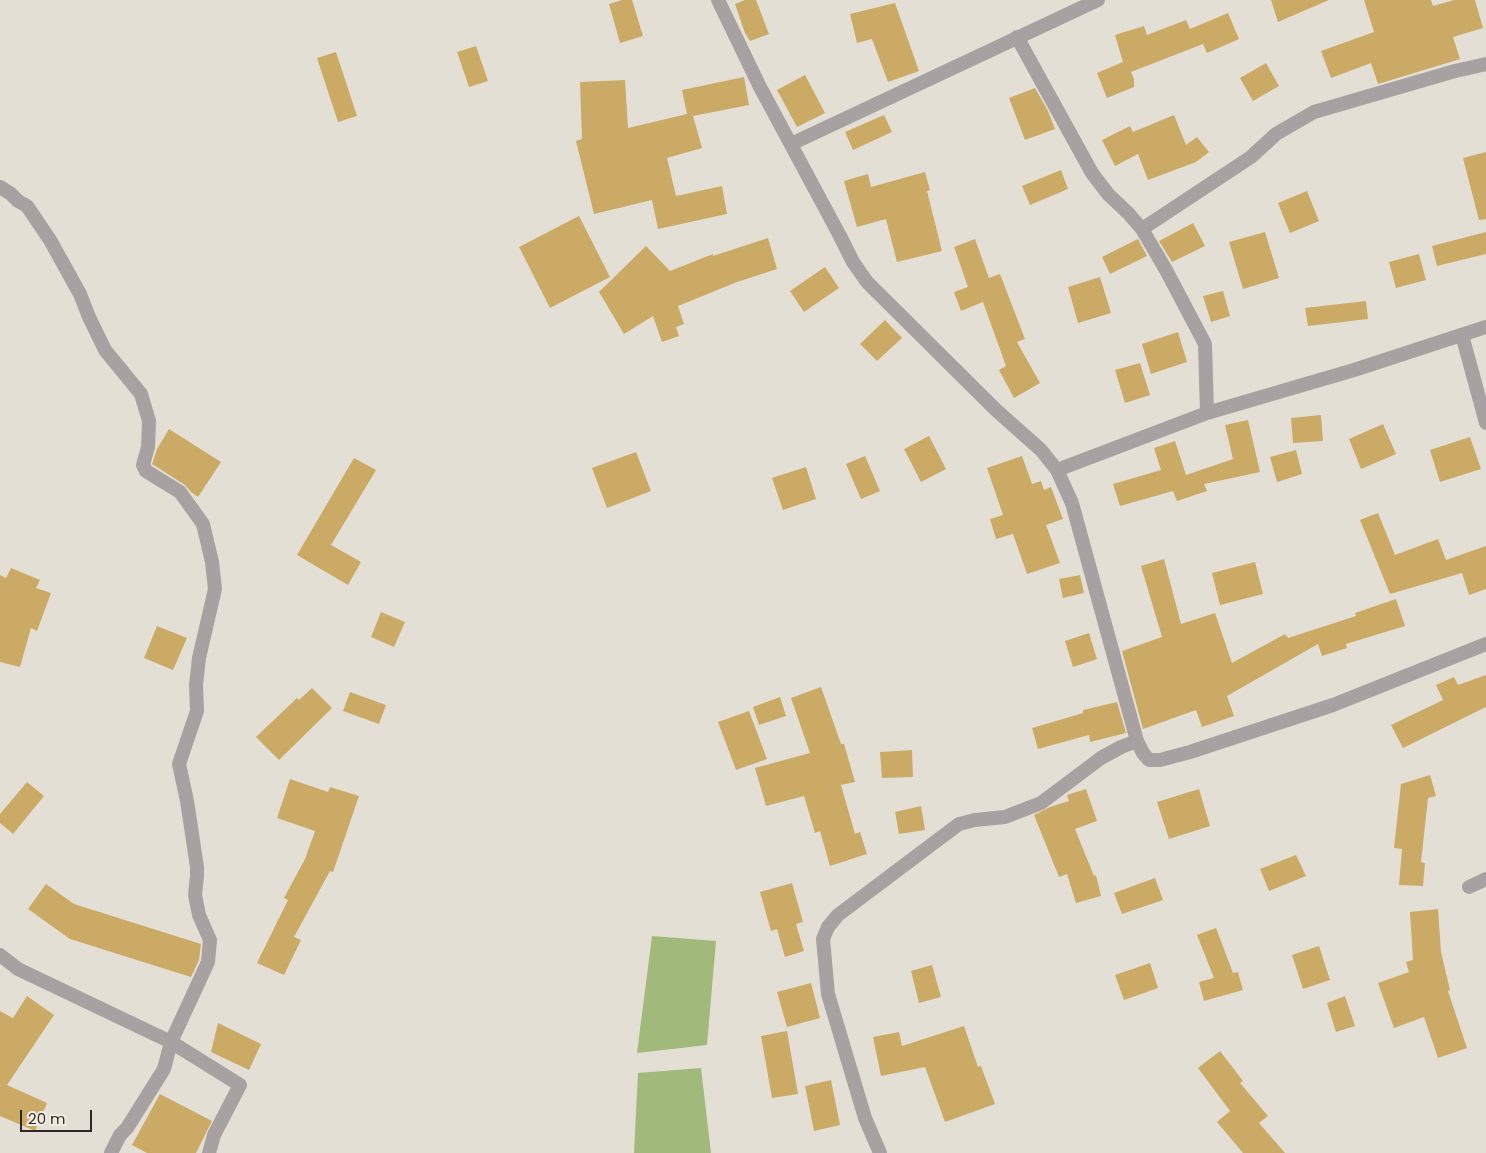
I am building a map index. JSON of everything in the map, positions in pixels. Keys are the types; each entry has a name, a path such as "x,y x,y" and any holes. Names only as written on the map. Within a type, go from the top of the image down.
{"street":[{"path":"718,0 760,87 852,262 867,282 996,410 1041,450 1057,470 1072,503 1137,741 1143,753 1150,760 1160,760 1190,752 1333,705 1486,644"},
{"path":"791,144 1098,0"},
{"path":"1017,38 1092,173 1108,194 1142,229 1205,344 1207,413"},
{"path":"1142,229 1250,157 1276,134 1314,112 1486,64"},
{"path":"0,187 27,206 50,240 80,294 88,317 105,350 141,394 149,421 148,447 143,465 146,471 180,492 203,524 216,589 199,658 196,685 197,711 179,764 187,801 198,876 195,894 199,915 210,940 208,962 172,1042 164,1069 127,1128 120,1135 111,1153"},
{"path":"1057,470 1207,413 1354,370 1486,327"},
{"path":"1462,335 1486,422"},
{"path":"880,1153 865,1118 828,994 823,939 828,927 838,915 959,824 975,820 1005,817 1041,803 1101,758 1121,746 1137,741"},
{"path":"1469,887 1486,879"},
{"path":"0,955 18,968 172,1042 240,1085 214,1135 209,1153"}],"green space":[{"path":"652,936 716,941 707,1045 637,1053"},
{"path":"701,1068 711,1153 634,1153 638,1073"}],"building":[{"path":"622,0 632,0 643,36 620,43 609,4"},
{"path":"745,0 756,0 769,34 750,41 745,33 735,4"},
{"path":"1271,0 1329,0 1278,22"},
{"path":"1364,0 1431,0 1433,6 1454,0 1475,0 1483,28 1453,37 1460,59 1378,84 1371,63 1331,78 1321,51 1374,32"},
{"path":"895,3 919,71 888,82 872,39 857,43 850,14"},
{"path":"1228,13 1239,39 1207,53 1203,44 1131,72 1134,79 1134,87 1107,98 1097,73 1123,62 1115,35 1144,26 1147,35 1186,20 1190,29"},
{"path":"476,46 488,81 469,87 457,52"},
{"path":"336,52 357,116 338,122 317,58"},
{"path":"1266,63 1279,86 1253,101 1240,78"},
{"path":"805,75 825,113 797,127 777,90"},
{"path":"744,77 749,105 693,116 702,148 667,158 676,196 722,186 727,214 658,229 652,200 594,214 576,141 582,139 580,82 625,80 628,128 687,114 682,90"},
{"path":"1035,88 1048,111 1055,129 1025,140 1009,98"},
{"path":"884,115 892,132 853,150 845,132"},
{"path":"1174,115 1186,145 1197,137 1209,152 1196,162 1148,180 1138,154 1115,166 1102,140 1130,126 1133,132"},
{"path":"1486,152 1486,219 1479,220 1463,158"},
{"path":"1061,170 1068,189 1030,205 1022,186"},
{"path":"925,172 930,190 927,191 942,251 897,262 886,219 857,227 844,181 868,174 871,187"},
{"path":"1307,191 1319,221 1290,233 1278,203"},
{"path":"579,216 610,277 550,308 519,247"},
{"path":"1193,223 1205,246 1172,262 1159,241"},
{"path":"1265,232 1279,278 1243,289 1229,242"},
{"path":"1486,232 1486,254 1437,266 1432,246"},
{"path":"768,238 777,269 737,282 678,306 684,324 676,327 679,336 662,342 653,316 624,334 599,292 646,246 670,271 713,254 713,256"},
{"path":"975,239 989,278 1000,274 1025,339 1017,342 1040,383 1014,398 999,370 1006,366 983,302 961,311 954,292 968,287 954,247"},
{"path":"1138,239 1147,256 1110,274 1102,257"},
{"path":"1419,254 1426,280 1396,288 1389,262"},
{"path":"825,267 839,288 804,312 790,291"},
{"path":"1100,277 1111,313 1078,323 1068,287"},
{"path":"1223,291 1230,316 1211,322 1203,296"},
{"path":"1366,301 1368,319 1308,326 1305,308"},
{"path":"885,320 902,338 877,361 860,344"},
{"path":"1178,332 1187,362 1151,374 1142,344"},
{"path":"1140,363 1150,395 1125,403 1115,370"},
{"path":"1321,415 1323,441 1293,443 1291,418"},
{"path":"1248,420 1260,472 1204,484 1207,491 1177,501 1173,491 1120,506 1113,484 1161,470 1154,448 1175,441 1186,475 1233,459 1225,425"},
{"path":"1383,424 1396,454 1361,469 1349,439"},
{"path":"169,429 221,462 198,497 185,485 152,464 157,449"},
{"path":"929,436 946,469 921,482 904,449"},
{"path":"1470,437 1481,469 1440,482 1430,450"},
{"path":"1296,450 1302,474 1277,482 1270,457"},
{"path":"636,452 651,491 607,508 592,468"},
{"path":"865,456 880,491 861,499 846,464"},
{"path":"1022,456 1032,484 1041,481 1044,490 1051,487 1063,519 1046,525 1060,563 1027,574 1013,534 996,539 990,519 1003,515 987,468"},
{"path":"354,458 376,470 331,545 361,562 348,585 297,555"},
{"path":"806,467 816,499 783,510 772,478"},
{"path":"1378,513 1395,555 1438,539 1446,560 1486,546 1486,589 1469,595 1462,573 1390,594 1360,520"},
{"path":"1164,559 1181,624 1215,613 1232,663 1285,634 1288,638 1356,616 1355,613 1396,599 1405,626 1346,644 1347,648 1322,656 1318,644 1227,696 1234,716 1202,727 1196,710 1143,729 1122,651 1162,637 1141,566"},
{"path":"1255,562 1263,594 1220,605 1212,573"},
{"path":"11,568 40,580 36,588 51,593 37,631 31,628 20,667 0,662 0,575 6,578"},
{"path":"1080,575 1084,593 1063,598 1059,579"},
{"path":"381,612 405,622 394,647 371,637"},
{"path":"157,626 187,638 173,670 144,658"},
{"path":"1089,633 1097,659 1073,667 1065,641"},
{"path":"1486,675 1486,707 1403,748 1391,725 1443,700 1436,685 1454,677 1458,685"},
{"path":"821,687 841,744 844,744 855,782 841,785 855,834 860,832 867,854 830,866 820,831 815,833 804,796 766,806 755,768 810,753 791,698"},
{"path":"312,688 332,708 279,760 256,737 297,698 299,700"},
{"path":"350,692 386,705 379,724 343,711"},
{"path":"780,697 786,716 759,725 753,707"},
{"path":"1117,702 1126,733 1090,742 1089,735 1038,749 1032,728 1083,713 1083,710"},
{"path":"749,711 767,759 736,770 718,722"},
{"path":"912,750 913,777 882,778 880,752"},
{"path":"1430,775 1436,796 1428,798 1421,862 1425,863 1423,886 1399,885 1402,849 1394,848 1401,784"},
{"path":"290,779 328,792 330,787 359,796 333,872 330,871 294,937 301,940 284,975 257,963 288,900 284,898 305,859 315,831 277,818"},
{"path":"27,782 44,796 13,834 0,823 0,814"},
{"path":"1086,789 1097,821 1075,829 1094,876 1096,875 1101,896 1076,903 1067,874 1059,877 1034,815 1069,801 1067,795"},
{"path":"1199,789 1210,826 1169,839 1157,802"},
{"path":"921,806 925,830 899,834 895,812"},
{"path":"1296,855 1306,876 1269,891 1260,869"},
{"path":"1155,878 1163,900 1122,914 1114,893"},
{"path":"792,883 803,922 796,924 804,951 785,957 777,929 771,931 760,892"},
{"path":"46,884 74,904 201,944 199,960 191,977 70,939 28,909"},
{"path":"1438,909 1441,952 1450,990 1448,991 1467,1048 1438,1058 1424,1017 1394,1028 1378,983 1409,972 1406,962 1413,960 1410,912"},
{"path":"1216,928 1233,973 1238,972 1243,990 1204,1001 1199,982 1214,978 1197,935"},
{"path":"1319,946 1330,980 1303,989 1292,955"},
{"path":"1150,963 1158,988 1124,1000 1115,975"},
{"path":"932,965 941,997 919,1003 911,971"},
{"path":"811,983 820,1018 787,1027 777,992"},
{"path":"27,996 54,1015 7,1085 47,1103 35,1131 0,1116 0,1011 13,1018"},
{"path":"1345,996 1355,1026 1336,1032 1327,1003"},
{"path":"218,1023 261,1044 249,1070 211,1052"},
{"path":"964,1026 978,1067 981,1066 995,1104 945,1122 925,1067 881,1076 873,1037 899,1032 902,1046"},
{"path":"787,1031 798,1094 772,1098 761,1036"},
{"path":"1220,1051 1243,1081 1240,1083 1268,1116 1259,1123 1285,1153 1243,1153 1217,1122 1230,1111 1198,1068"},
{"path":"831,1080 840,1125 814,1131 805,1086"},
{"path":"160,1094 212,1121 196,1153 147,1153 132,1145"}]}
